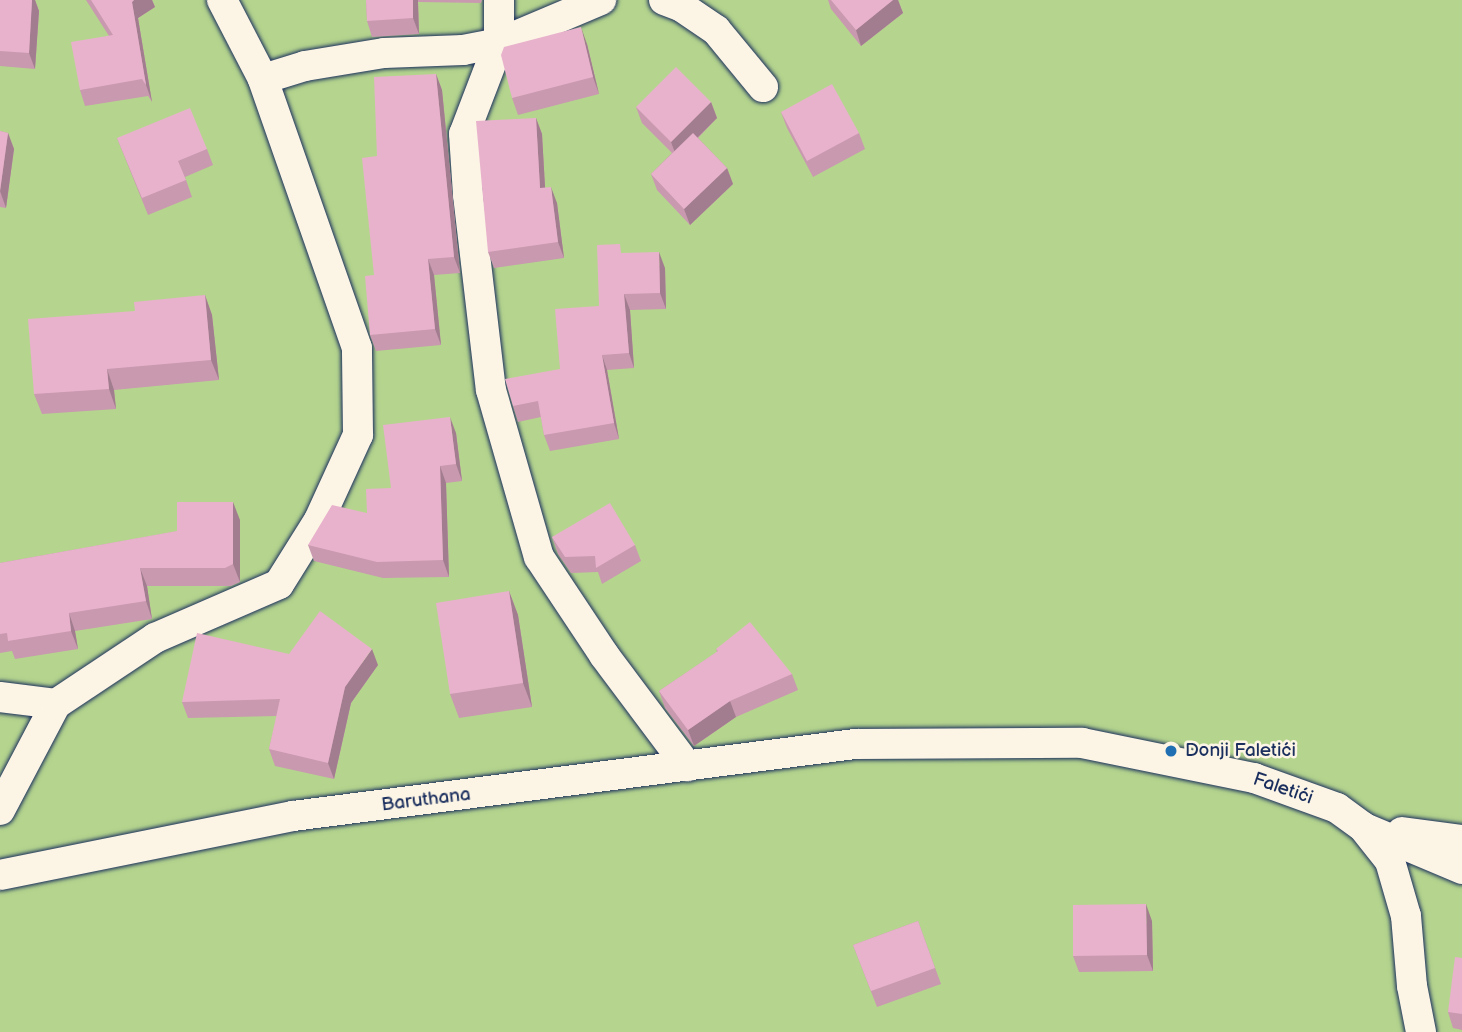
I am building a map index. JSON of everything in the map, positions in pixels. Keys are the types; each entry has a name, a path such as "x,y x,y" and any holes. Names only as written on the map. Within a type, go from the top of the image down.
{"street":[{"path":"0,810 57,704 155,638 279,583 319,520 358,435 357,348 263,79 222,0"},
{"path":"499,0 499,43 464,134 468,195 491,390 539,557 604,655 687,766"},
{"path":"263,79 305,66 384,53 463,50 499,43 601,0"},
{"path":"664,0 682,7 716,30 763,88"},
{"path":"0,697 57,704"},
{"name":"Faletići","path":"855,744 1082,743 1254,778 1337,808 1363,827 1390,861 1406,916 1412,986 1421,1032"},
{"name":"Baruthana","path":"0,875 293,816 855,744"},
{"path":"1363,827 1462,840"},
{"path":"1363,827 1462,869"}],"green space":[{"path":"0,0 1462,0 1462,1032 0,1032"}],"building":[{"path":"0,0 32,0 29,53 0,51"},
{"path":"91,0 134,0 132,2 146,85 142,79 80,90 71,42 113,35"},
{"path":"366,0 413,0 413,18 367,21"},
{"path":"831,0 893,0 856,30"},
{"path":"581,27 593,77 512,98 501,55 504,47"},
{"path":"676,67 711,102 671,142 636,107"},
{"path":"436,74 454,257 428,259 435,329 370,335 365,276 374,275 362,158 377,156 374,77"},
{"path":"832,84 859,133 807,161 781,112"},
{"path":"190,108 207,149 178,161 186,180 142,198 117,138"},
{"path":"536,118 540,188 551,187 558,242 488,252 476,121"},
{"path":"0,131 8,133 0,191"},
{"path":"693,133 727,168 684,209 651,174"},
{"path":"620,244 621,253 659,252 660,293 624,294 629,353 602,355 614,423 544,435 538,401 513,406 505,379 560,369 555,309 599,306 597,245"},
{"path":"205,295 211,360 107,369 109,389 34,394 28,319 135,311 134,302"},
{"path":"450,417 456,464 440,466 443,560 377,562 308,545 332,505 367,513 366,489 391,488 383,425"},
{"path":"177,502 233,502 233,564 225,568 140,568 146,601 69,613 71,631 8,641 7,633 0,634 0,563 177,531"},
{"path":"610,503 635,545 596,568 595,556 565,557 552,537"},
{"path":"509,591 523,683 450,694 436,603"},
{"path":"320,611 372,649 345,687 328,763 269,749 280,699 182,702 197,633 289,654"},
{"path":"750,622 792,674 730,701 688,730 659,691 718,651 716,649"},
{"path":"1146,904 1147,955 1073,956 1073,905"},
{"path":"918,921 935,968 871,991 853,945"},
{"path":"1455,957 1462,958 1462,1014 1448,1012"}],"place":[{"name":"Donji Faletići","path":"1171,751"}]}
